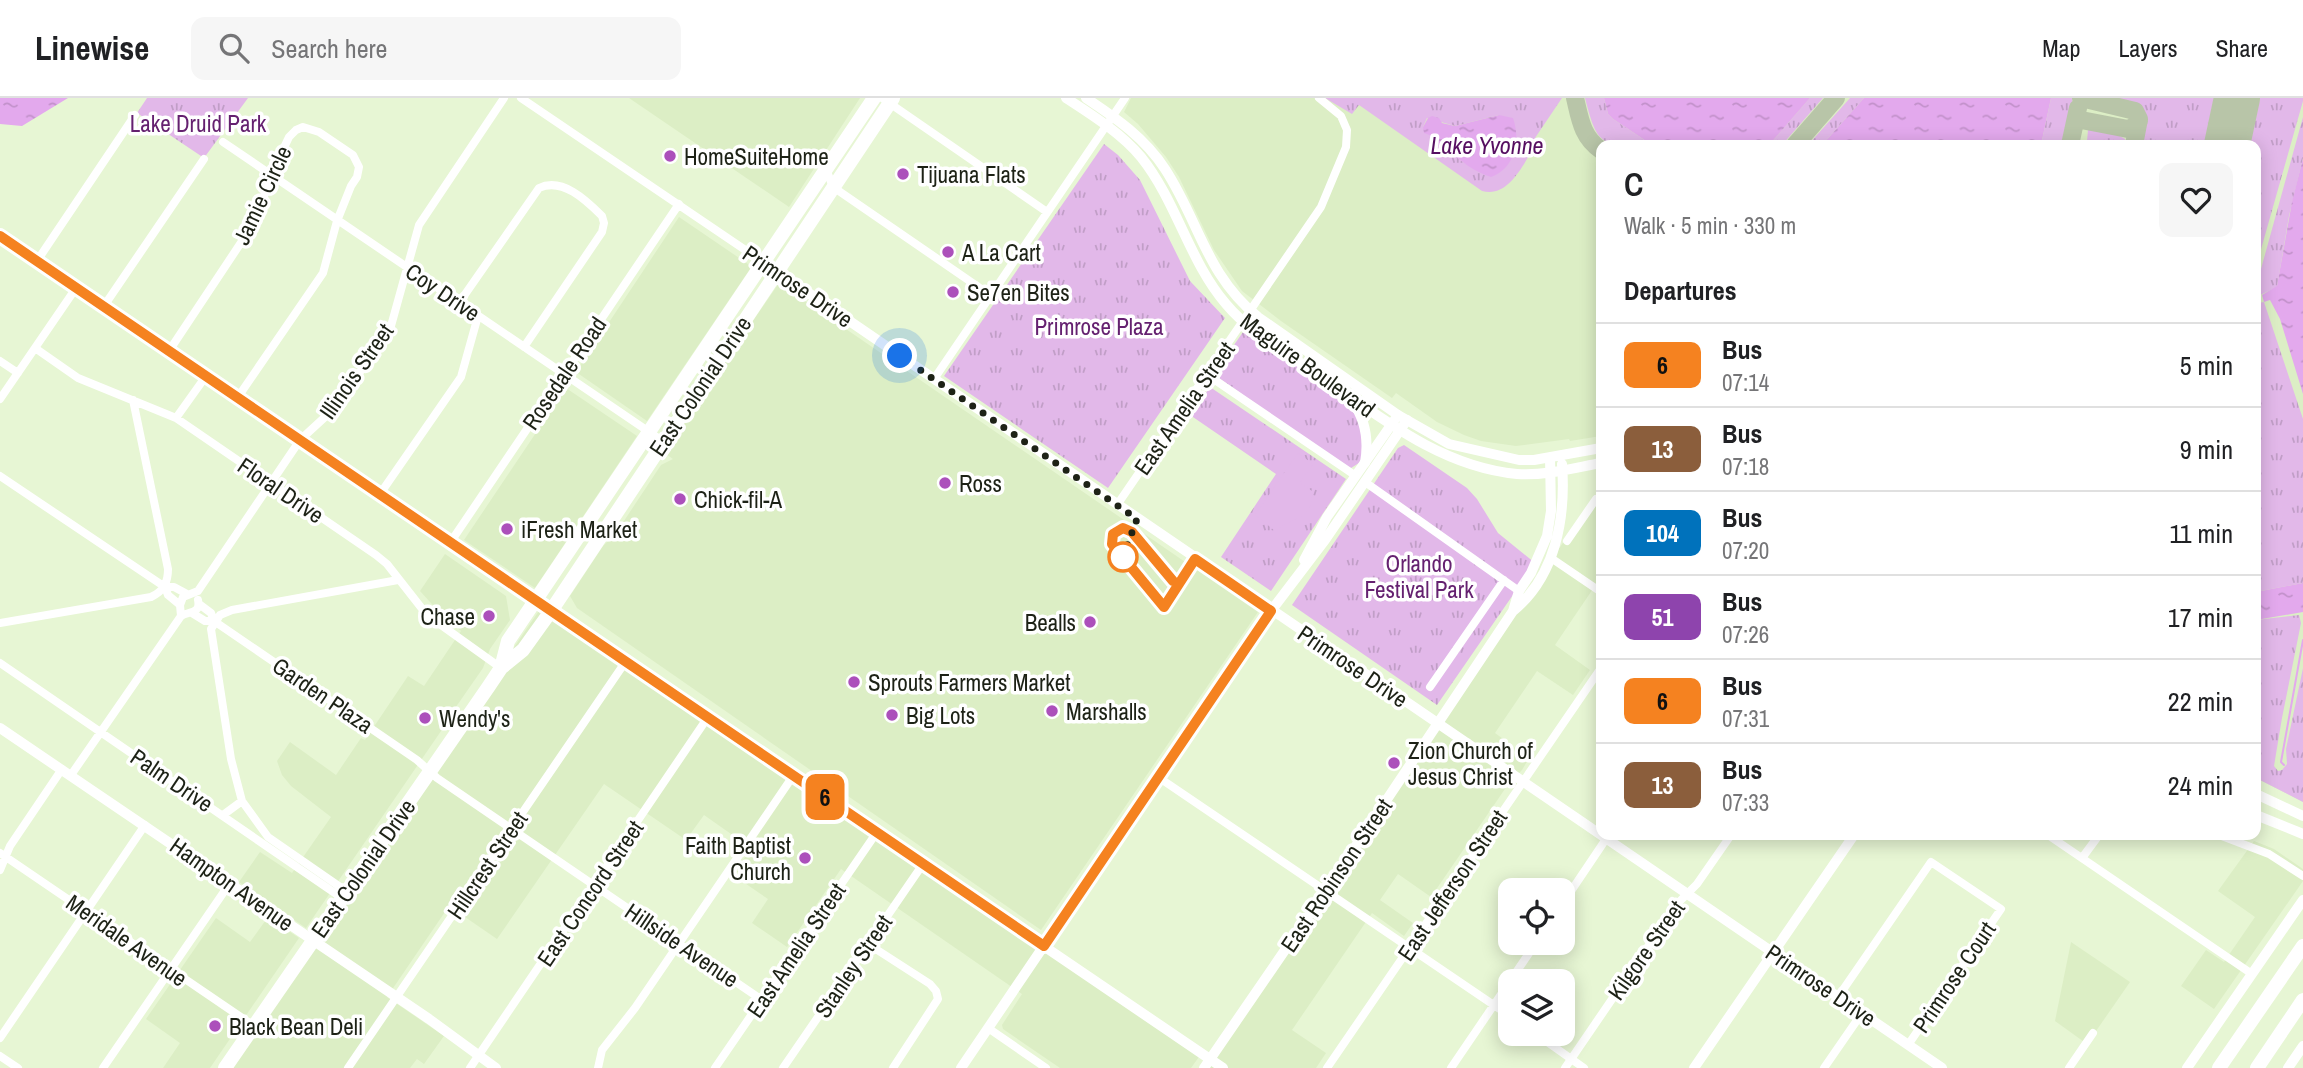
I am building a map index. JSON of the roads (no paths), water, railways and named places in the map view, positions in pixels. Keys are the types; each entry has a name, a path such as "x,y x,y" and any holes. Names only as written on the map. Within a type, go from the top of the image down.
{"highway":[{"name":"East Colonial Drive","path":"501,668 508,641 874,98"},
{"name":"East Colonial Drive","path":"225,1068 501,668 523,650 551,611 888,100"},
{"path":"2220,1068 2303,946"},
{"path":"2257,1068 2303,1000"}],"main road":[{"name":"Maguire Boulevard","path":"1066,98 1136,134 1165,169 1206,254 1247,316 1346,393 1399,422 1449,444 1470,450 1519,460 1534,460 1596,448"},
{"name":"Maguire Boulevard","path":"1086,98 1108,120"},
{"name":"Maguire Boulevard","path":"1247,316 1446,456 1469,464 1519,474 1557,472 1596,464"},
{"path":"1346,393 1357,408 1366,428 1367,450 1364,463"},
{"name":"East Robinson Street","path":"1513,611 1529,598 1551,558 1560,529 1556,456"},
{"name":"East Robinson Street","path":"1207,1064 1513,611 1519,591 1531,573 1547,536 1557,472"},
{"path":"2261,796 2303,816"},
{"path":"2261,817 2303,834"},
{"path":"2187,1068 2303,900"},
{"path":"2288,1068 2303,1046"}],"street":[{"name":"Illinois Street","path":"195,597 300,440 337,406 391,326 419,225 503,98"},
{"name":"Primrose Drive","path":"521,98 1596,830"},
{"path":"934,379 1125,98"},
{"name":"East Amelia Street","path":"1117,505 1318,214 1346,147 1347,130 1341,116 1319,98"},
{"path":"888,100 1047,212"},
{"path":"37,261 135,116"},
{"name":"Jamie Circle","path":"169,351 247,236 289,137 303,127 319,132 353,155 359,167 338,221"},
{"name":"Coy Drive","path":"223,142 664,442"},
{"path":"104,306 204,159"},
{"path":"826,169 833,187 990,295"},
{"path":"459,303 538,188 548,184 564,187 602,216 602,232 524,347"},
{"name":"Rosedale Road","path":"450,543 679,204"},
{"path":"238,397 323,273 338,221"},
{"path":"0,236 1044,946 1207,1064 1223,1068"},
{"path":"0,399 76,288"},
{"path":"380,494 461,377 478,316"},
{"name":"Floral Drive","path":"35,348 78,378 176,418 376,555 387,564 427,615 501,668"},
{"path":"0,361 18,373"},
{"path":"1206,374 1356,476"},
{"path":"176,418 206,376"},
{"path":"0,623 151,597 164,587 168,579 168,569 133,400"},
{"path":"1290,585 1327,517 1364,463 1399,422"},
{"path":"961,1068 1271,611 1366,482 1399,422"},
{"name":"Garden Plaza","path":"0,476 164,587 184,611 205,621 215,621"},
{"path":"1366,482 1519,591"},
{"path":"1567,541 1596,499"},
{"path":"1560,529 1574,532"},
{"path":"1551,558 1596,589"},
{"path":"223,815 242,801 231,759 211,637 215,621 220,615 232,610 398,580"},
{"path":"1430,687 1504,580"},
{"name":"Garden Plaza","path":"164,587 174,587 195,597 215,621 417,760 430,772"},
{"path":"0,870 3,855 67,772 102,732 184,611 183,597 195,597 198,608 184,611"},
{"name":"Hillcrest Street","path":"348,1068 626,661"},
{"path":"0,678 3,665"},
{"name":"Palm Drive","path":"3,665 344,895"},
{"name":"East Jefferson Street","path":"1327,1068 1596,675"},
{"name":"East Concord Street","path":"470,1068 708,718"},
{"name":"Hampton Avenue","path":"0,728 397,997 496,1068"},
{"name":"Hillside Avenue","path":"430,772 762,1000"},
{"path":"598,1068 602,1051 635,1008 793,776"},
{"path":"1158,777 1498,1008"},
{"name":"Palm Drive","path":"242,801 268,837 344,895"},
{"path":"0,1038 145,825"},
{"name":"East Amelia Street","path":"715,1068 877,832"},
{"path":"1575,886 1605,840"},
{"name":"Primrose Drive","path":"1611,840 1941,1068"},
{"name":"Kilgore Street","path":"1565,1068 1677,904 1697,884 1728,840"},
{"path":"1694,1068 1851,840"},
{"path":"2055,840 2252,974"},
{"path":"2082,859 2095,840"},
{"path":"2232,840 2269,854 2303,876"},
{"name":"Meridale Avenue","path":"3,855 254,1026"},
{"name":"Primrose Court","path":"1838,997 1931,862 2001,909 1908,1045"},
{"name":"Stanley Street","path":"783,1068 923,864"},
{"path":"103,1068 230,883"},
{"path":"868,944 930,984 938,999 893,1068"},
{"path":"1451,1068 1528,955"},
{"path":"1825,1068 1862,1013"},
{"path":"988,1028 1046,1068"},
{"path":"2069,1068 2093,1033"},
{"path":"1553,1046 1584,1068"},
{"path":"0,1056 18,1068"}],"water":[{"path":"0,98 68,98 22,126 0,124"},
{"path":"1604,98 1810,98 1773,140 1644,140 1608,114"},
{"path":"1864,98 2051,98 2042,140 1826,140"},
{"name":"Lake Yvonne","path":"1499,115 1513,118 1516,144 1506,167 1491,177 1468,165 1424,133 1423,127 1432,116 1439,118 1442,123 1455,126"},
{"path":"2303,158 2303,394 2280,319 2270,300 2264,302 2262,295 2277,286"},
{"path":"2303,583 2303,612 2261,619 2261,591"}],"waterway":[{"path":"2284,765 2281,762 2303,640"}],"place":[{"name":"HomeSuiteHome","path":"670,156"},
{"name":"Tijuana Flats","path":"903,174"},
{"name":"A La Cart","path":"948,252"},
{"name":"Se7en Bites","path":"953,292"},
{"name":"Ross","path":"945,483"},
{"name":"Chick-fil-A","path":"680,499"},
{"name":"iFresh Market","path":"507,529"},
{"name":"Chase","path":"489,616"},
{"name":"Bealls","path":"1090,622"},
{"name":"Sprouts Farmers Market","path":"854,682"},
{"name":"Marshalls","path":"1052,711"},
{"name":"Big Lots","path":"892,715"},
{"name":"Wendy's","path":"425,718"},
{"name":"Zion Church of Jesus Christ","path":"1394,763"},
{"name":"Faith Baptist Church","path":"805,858"},
{"name":"Black Bean Deli","path":"215,1026"}],"park label":[{"name":"Lake Druid Park","path":"198,123"},
{"name":"Primrose Plaza","path":"1099,326"},
{"name":"Orlando Festival Park","path":"1419,576"}]}
